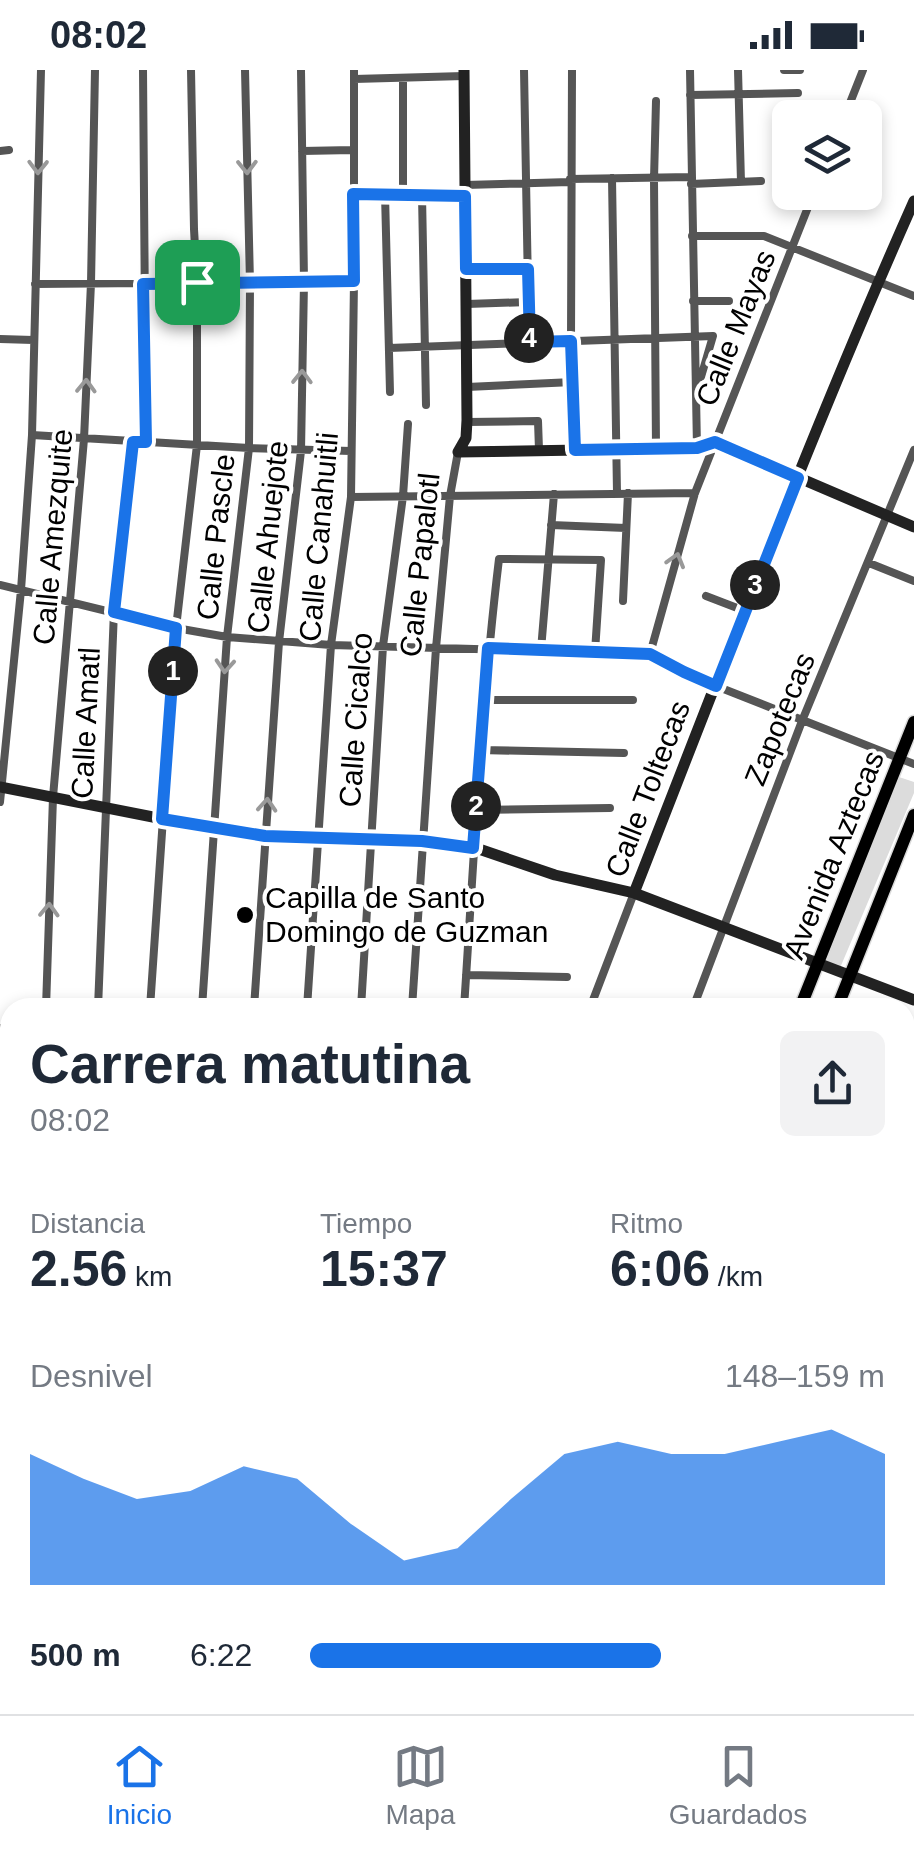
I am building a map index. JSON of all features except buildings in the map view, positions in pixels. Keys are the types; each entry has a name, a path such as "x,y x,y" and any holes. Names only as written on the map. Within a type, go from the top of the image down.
{"main road":[{"name":"Avenida Aztecas","path":"804,998 914,722"},
{"name":"Avenida Aztecas","path":"840,998 914,815"}],"street":[{"path":"0,802 32,436 41,70"},
{"name":"Calle Amezquite","path":"46,998 53,797 84,439 95,70"},
{"path":"142,70 146,442"},
{"path":"151,998 176,628 198,445 191,70"},
{"name":"Calle Pascle","path":"203,998 228,637 249,448 245,70"},
{"name":"Calle Ahuejote","path":"255,998 280,642 301,451 301,70"},
{"path":"524,70 530,342"},
{"path":"572,70 571,341 575,450"},
{"path":"690,70 697,448"},
{"path":"738,70 741,182"},
{"path":"784,70 800,70"},
{"path":"851,100 863,70"},
{"path":"354,74 403,78 464,73"},
{"name":"Calle Papalotl","path":"413,998 450,496 467,422 464,73"},
{"name":"Calle Canahuitli","path":"308,998 331,645 351,498 354,74"},
{"path":"402,195 403,78"},
{"path":"690,95 798,94"},
{"path":"656,101 656,448"},
{"path":"302,151 354,150"},
{"path":"612,178 617,493"},
{"path":"353,194 422,195 612,178 761,182"},
{"path":"385,194 390,392"},
{"path":"422,195 426,404"},
{"name":"Calle Toltecas","path":"594,998 798,478 914,201"},
{"name":"Calle Mayas","path":"650,654 696,493 807,210"},
{"path":"692,236 764,236 914,296"},
{"path":"466,269 528,269"},
{"path":"35,284 354,281"},
{"path":"694,301 730,300"},
{"path":"467,304 528,302"},
{"path":"389,348 713,336 701,377 696,379"},
{"path":"0,339 34,340"},
{"path":"467,387 572,382"},
{"path":"467,422 538,421 539,450"},
{"name":"Calle Cicalco","path":"362,998 382,646 408,424"},
{"path":"32,436 352,451"},
{"name":"Calle Amatl","path":"98,998 114,612 133,442"},
{"path":"458,452 697,448 715,442 914,527"},
{"name":"Zapotecas","path":"697,998 802,721 914,450"},
{"path":"623,601 628,493"},
{"path":"351,498 696,493"},
{"path":"541,650 554,494"},
{"path":"551,525 626,528"},
{"path":"465,998 475,810 499,559 601,560 596,652"},
{"path":"869,562 914,580"},
{"path":"0,585 228,637 331,645 650,654 716,686 914,764"},
{"path":"706,596 745,611"},
{"path":"484,700 633,700"},
{"path":"480,750 624,752"},
{"path":"0,787 265,836 370,838 473,848 554,876 634,893 909,998"},
{"path":"475,810 610,808"},
{"path":"466,975 567,977"}],"shaded area":[{"path":"899,777 914,782 914,793 840,968 823,965"}],"place":[{"name":"Capilla de Santo Domingo de Guzman","path":"245,915"}],"route":[{"path":"353,194 465,196 466,269 528,269 530,342 571,341 575,450 697,448 715,442 798,478 716,686 638,652 488,648 473,848 370,838 265,836 162,819 176,628 114,612 133,442 146,442 143,284 197,282 354,281 353,194"}]}
